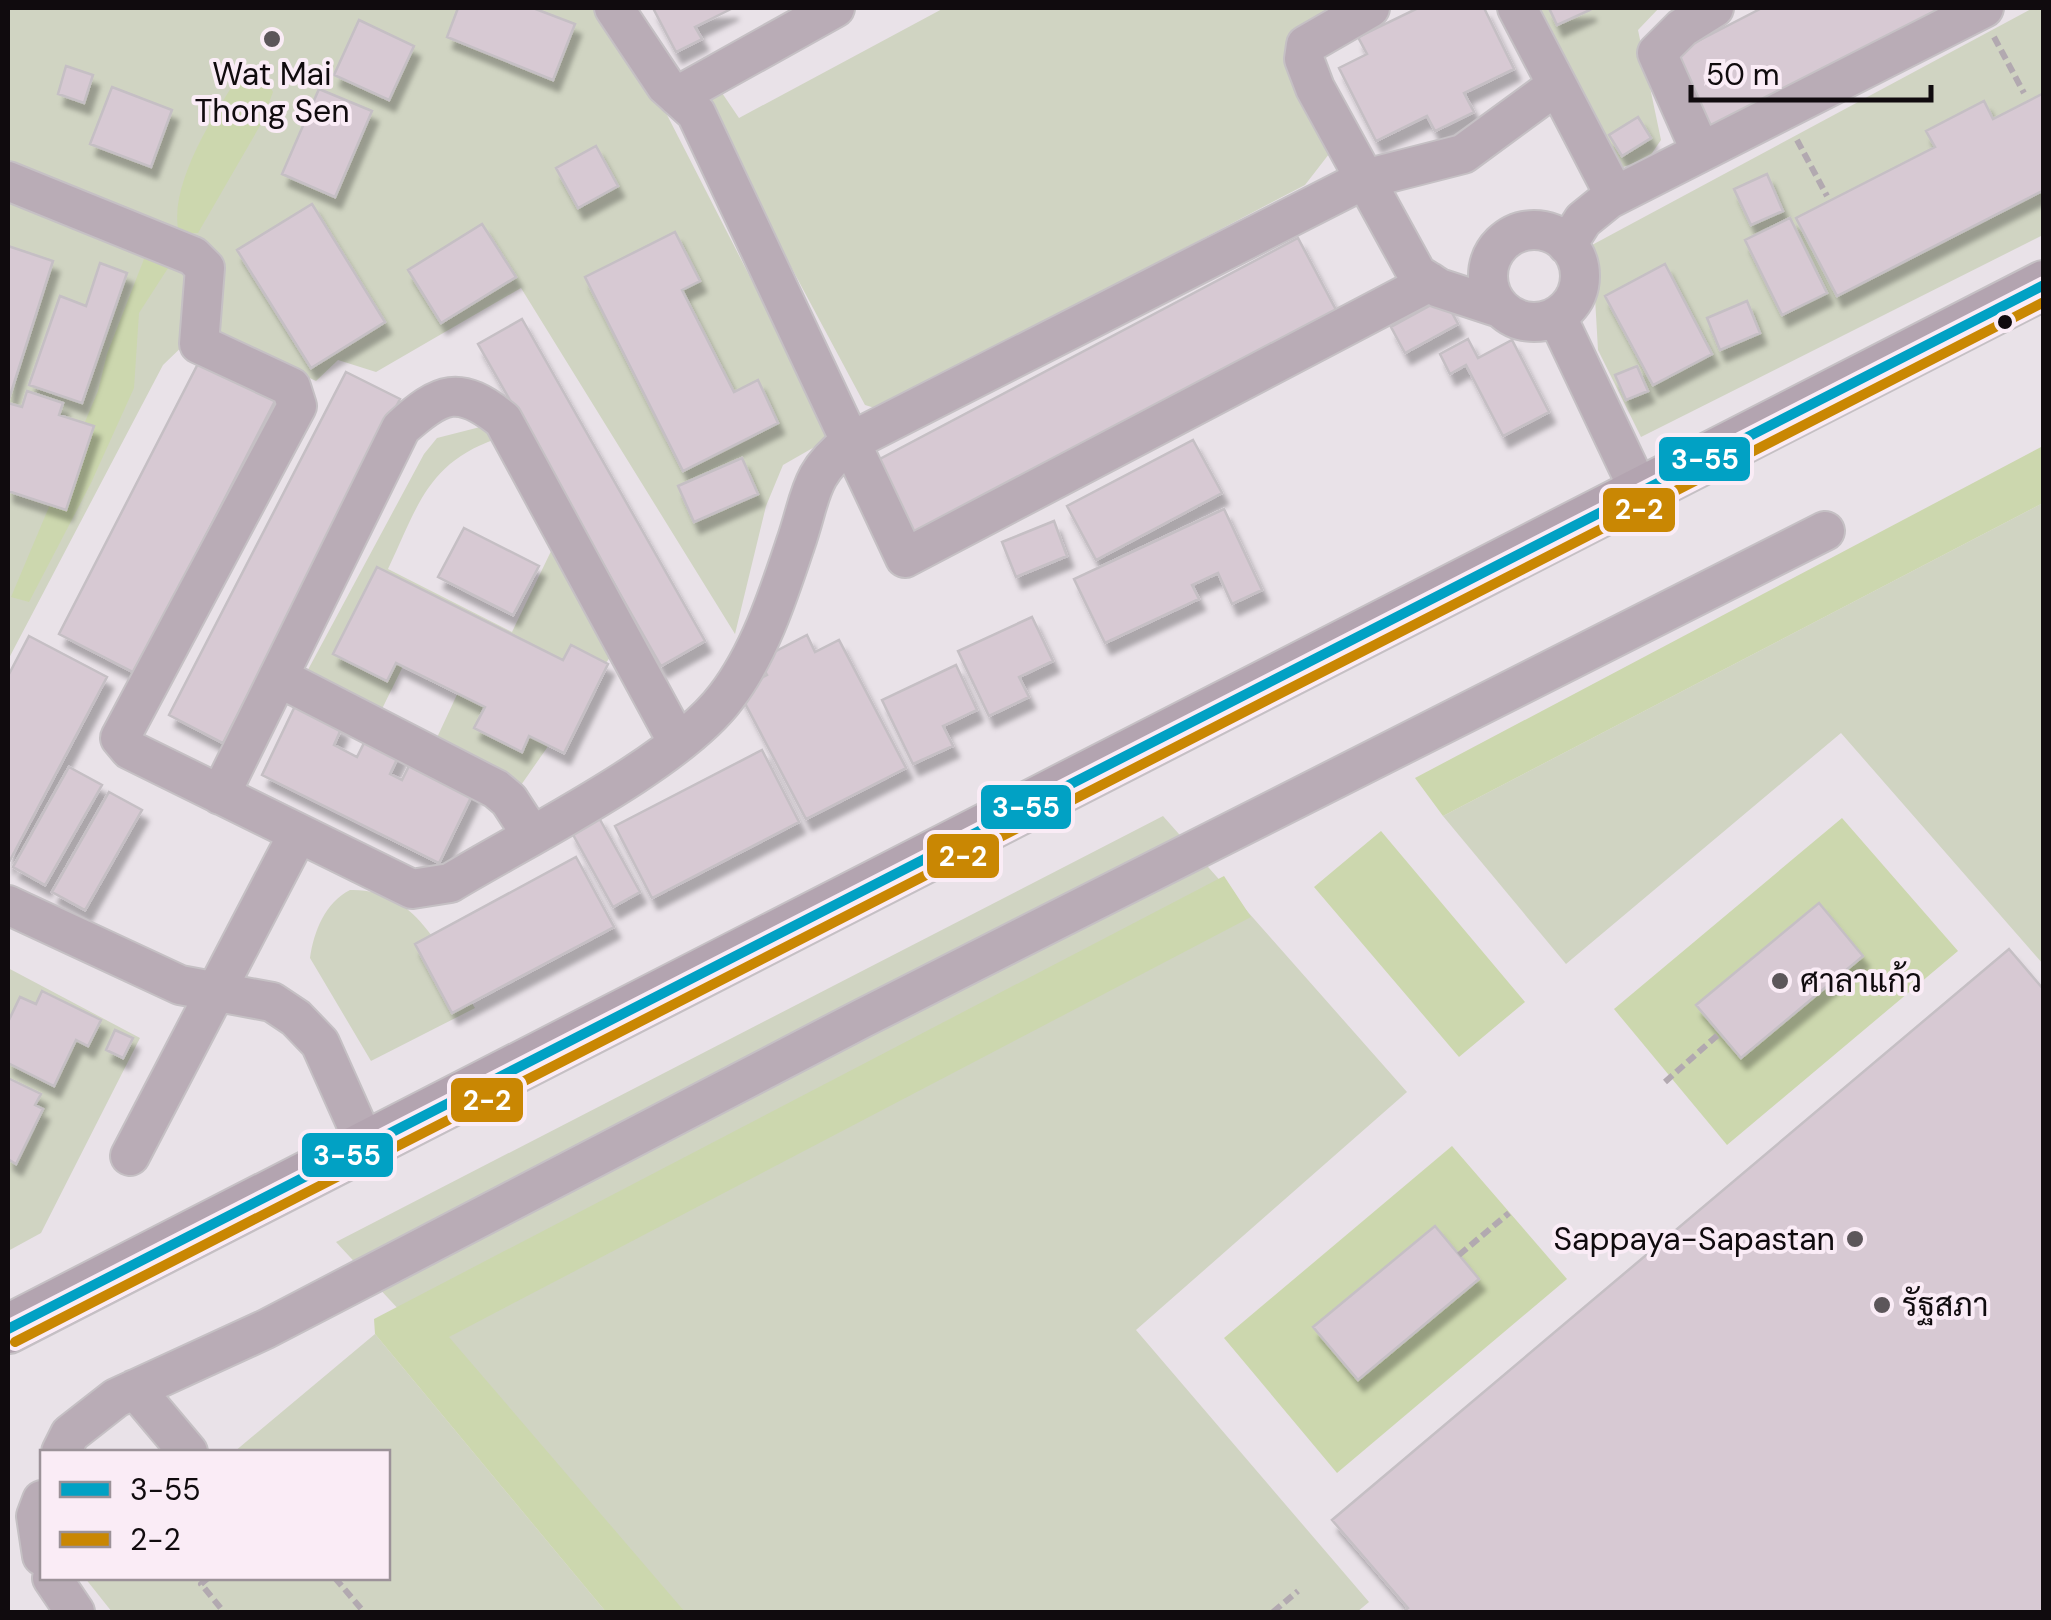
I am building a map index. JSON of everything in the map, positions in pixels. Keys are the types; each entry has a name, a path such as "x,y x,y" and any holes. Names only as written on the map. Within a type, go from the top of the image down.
{"main road":[{"path":"8,1329 2044,285"}],"street":[{"path":"614,8 666,86 696,113 905,558 1430,282"},
{"path":"677,96 835,8"},
{"path":"1370,8 1306,45 1304,59 1417,274 1527,322 1557,316 1577,295 1580,280 1567,245 1548,232 1533,230 1505,240 1488,266 1492,296 1500,308"},
{"path":"1517,8 1615,196"},
{"path":"1701,152 1657,53 1682,28 1714,8"},
{"path":"1567,245 1582,220 1615,196 1981,9"},
{"path":"8,181 193,256 205,268 201,346 291,387 296,394 296,406 120,738 130,750 412,889 450,883 531,834 677,742 727,696 761,635 796,542 810,485 827,460 850,442 1366,180 1463,154 1557,85"},
{"path":"1557,316 1640,492"},
{"path":"220,795 401,428 444,397 462,394 480,402 502,420 677,742"},
{"path":"62,1450 70,1434 135,1389 266,1329 863,1018 1826,531"},
{"path":"278,677 496,789 510,800 531,834"},
{"path":"130,1156 298,834"},
{"path":"10,910 180,985 272,1002 296,1018 320,1042 366,1146"},
{"path":"135,1389 186,1450"},
{"path":"40,1505 36,1516 40,1543"},
{"path":"53,1580 75,1612"}],"path":[{"path":"1981,9 2024,93"},
{"path":"1781,110 1827,196"},
{"path":"1665,1082 1720,1033"},
{"path":"1459,1255 1510,1212"},
{"path":"205,1580 200,1584 224,1612"},
{"path":"337,1580 364,1612"},
{"path":"1272,1612 1298,1591"}],"shaded area":[{"path":"8,8 597,8 664,109 832,437 783,465 766,506 735,634 521,288 376,372 338,360 316,381 260,355 191,338 163,365 8,660"},
{"path":"944,8 1339,8 1286,43 1329,154 1305,185 878,409 865,405 700,97 718,87 739,118"},
{"path":"1536,8 1659,8 1638,30 1661,140 1650,156 1614,171"},
{"path":"2033,8 2043,8 2043,235 1641,437 1598,350 1592,245"},
{"path":"243,69 266,78 273,92 261,124 198,233 179,233 177,214 187,171 208,126"},
{"path":"156,252 170,265 139,313 134,388 91,483 29,602 11,597 98,391 107,354 144,259"},
{"path":"488,425 496,439 454,461 439,475 417,507 388,569 512,632 554,545 615,650 519,788 434,744 461,686 407,658 380,713 303,679 424,454 437,438"},
{"path":"2043,446 2043,503 1443,816 1415,778"},
{"path":"2043,503 2043,964 1841,733 1566,964 1443,816"},
{"path":"1163,816 1407,1092 1136,1330 1369,1602 1357,1612 680,1612 336,1242"},
{"path":"1842,818 1958,951 1727,1145 1614,1009"},
{"path":"1381,831 1525,1002 1459,1057 1314,887"},
{"path":"1224,876 1251,917 449,1337 685,1612 606,1612 375,1334 374,1319"},
{"path":"350,890 374,892 412,913 440,948 475,1008 371,1061 310,958 322,919 334,902"},
{"path":"8,968 140,1038 41,1233 8,1251"},
{"path":"1452,1146 1567,1279 1337,1473 1224,1338"},
{"path":"375,1334 606,1612 112,1612 87,1580 390,1580 390,1450 236,1450"}],"building":[{"path":"458,8 533,8 575,24 553,80 447,37"},
{"path":"653,8 733,8 695,27 702,39 676,52"},
{"path":"1418,8 1484,8 1514,69 1464,93 1474,112 1435,131 1427,116 1376,141 1339,68 1367,54 1358,37"},
{"path":"1549,8 1589,8 1590,10 1557,25"},
{"path":"1762,8 1957,8 1709,136 1667,57"},
{"path":"359,20 414,46 389,100 334,75"},
{"path":"66,66 93,75 84,103 58,94"},
{"path":"112,87 172,110 151,167 90,144"},
{"path":"319,89 372,111 335,197 282,174"},
{"path":"2044,93 2044,190 1837,296 1796,218 1935,147 1926,131 1984,101 1993,119"},
{"path":"1638,117 1651,138 1622,156 1609,135"},
{"path":"596,146 618,186 578,208 556,168"},
{"path":"1767,174 1783,211 1751,225 1734,189"},
{"path":"312,204 385,322 311,368 237,250"},
{"path":"1790,218 1827,293 1782,315 1745,240"},
{"path":"482,224 516,277 441,323 408,270"},
{"path":"675,232 700,281 682,290 734,392 758,380 778,423 683,471 585,277"},
{"path":"1298,238 1336,310 914,532 876,461"},
{"path":"8,246 53,261 8,402"},
{"path":"100,263 127,273 82,403 29,385 60,296 86,306"},
{"path":"1665,264 1712,354 1653,385 1605,296"},
{"path":"1444,298 1458,324 1405,353 1391,327"},
{"path":"1747,301 1760,333 1720,350 1707,318"},
{"path":"522,319 705,641 661,666 478,344"},
{"path":"1468,339 1478,358 1512,340 1549,412 1503,436 1466,365 1450,374 1440,354"},
{"path":"202,356 278,395 135,673 59,634"},
{"path":"1637,366 1648,391 1626,400 1615,375"},
{"path":"346,372 400,399 223,743 169,715"},
{"path":"27,391 63,403 59,415 94,426 66,510 8,491 8,403 22,407"},
{"path":"1193,440 1222,493 1096,560 1067,506"},
{"path":"742,458 758,494 694,522 678,486"},
{"path":"1224,509 1262,590 1232,604 1218,573 1192,585 1199,599 1105,643 1074,579"},
{"path":"1054,521 1067,556 1016,577 1002,542"},
{"path":"464,528 539,566 513,615 438,577"},
{"path":"377,567 563,660 571,645 608,664 564,753 529,736 522,752 474,728 485,707 396,663 387,681 333,654"},
{"path":"1032,617 1053,661 1019,677 1029,697 989,716 958,651"},
{"path":"807,635 815,652 839,640 906,768 806,819 738,690 767,675 759,660"},
{"path":"29,636 107,677 8,864 8,676"},
{"path":"956,665 977,710 943,726 953,746 913,764 882,700"},
{"path":"296,704 342,727 334,745 357,757 367,737 400,753 390,774 402,780 413,758 475,789 439,863 262,775"},
{"path":"762,750 799,822 652,898 615,826"},
{"path":"69,767 102,785 45,885 13,867"},
{"path":"109,792 142,810 85,910 52,892"},
{"path":"598,816 640,892 613,907 571,831"},
{"path":"576,857 614,927 452,1013 415,944"},
{"name":"ศาลาแก้ว","path":"1819,903 1863,956 1741,1058 1696,1005"},
{"name":"Sappaya-Sapastan","path":"2009,949 2044,990 2044,1612 1403,1612 1408,1608 1332,1520"},
{"path":"42,991 101,1020 88,1046 76,1040 54,1086 8,1063 8,1022 20,997 36,1004"},
{"path":"115,1030 133,1038 123,1058 106,1050"},
{"path":"8,1078 41,1094 35,1105 43,1109 16,1164 8,1159"},
{"path":"1435,1226 1479,1279 1358,1380 1313,1327"}],"transit line":[{"name":"3-55","path":"8,1329 2044,285"},
{"name":"2-2","path":"15,1342 2044,302"}],"place":[{"name":"Wat Mai Thong Sen","path":"272,39"},
{"name":"ศาลาแก้ว","path":"1780,981"},
{"name":"Sappaya-Sapastan","path":"1855,1239"},
{"name":"รัฐสภา","path":"1882,1305"}]}
